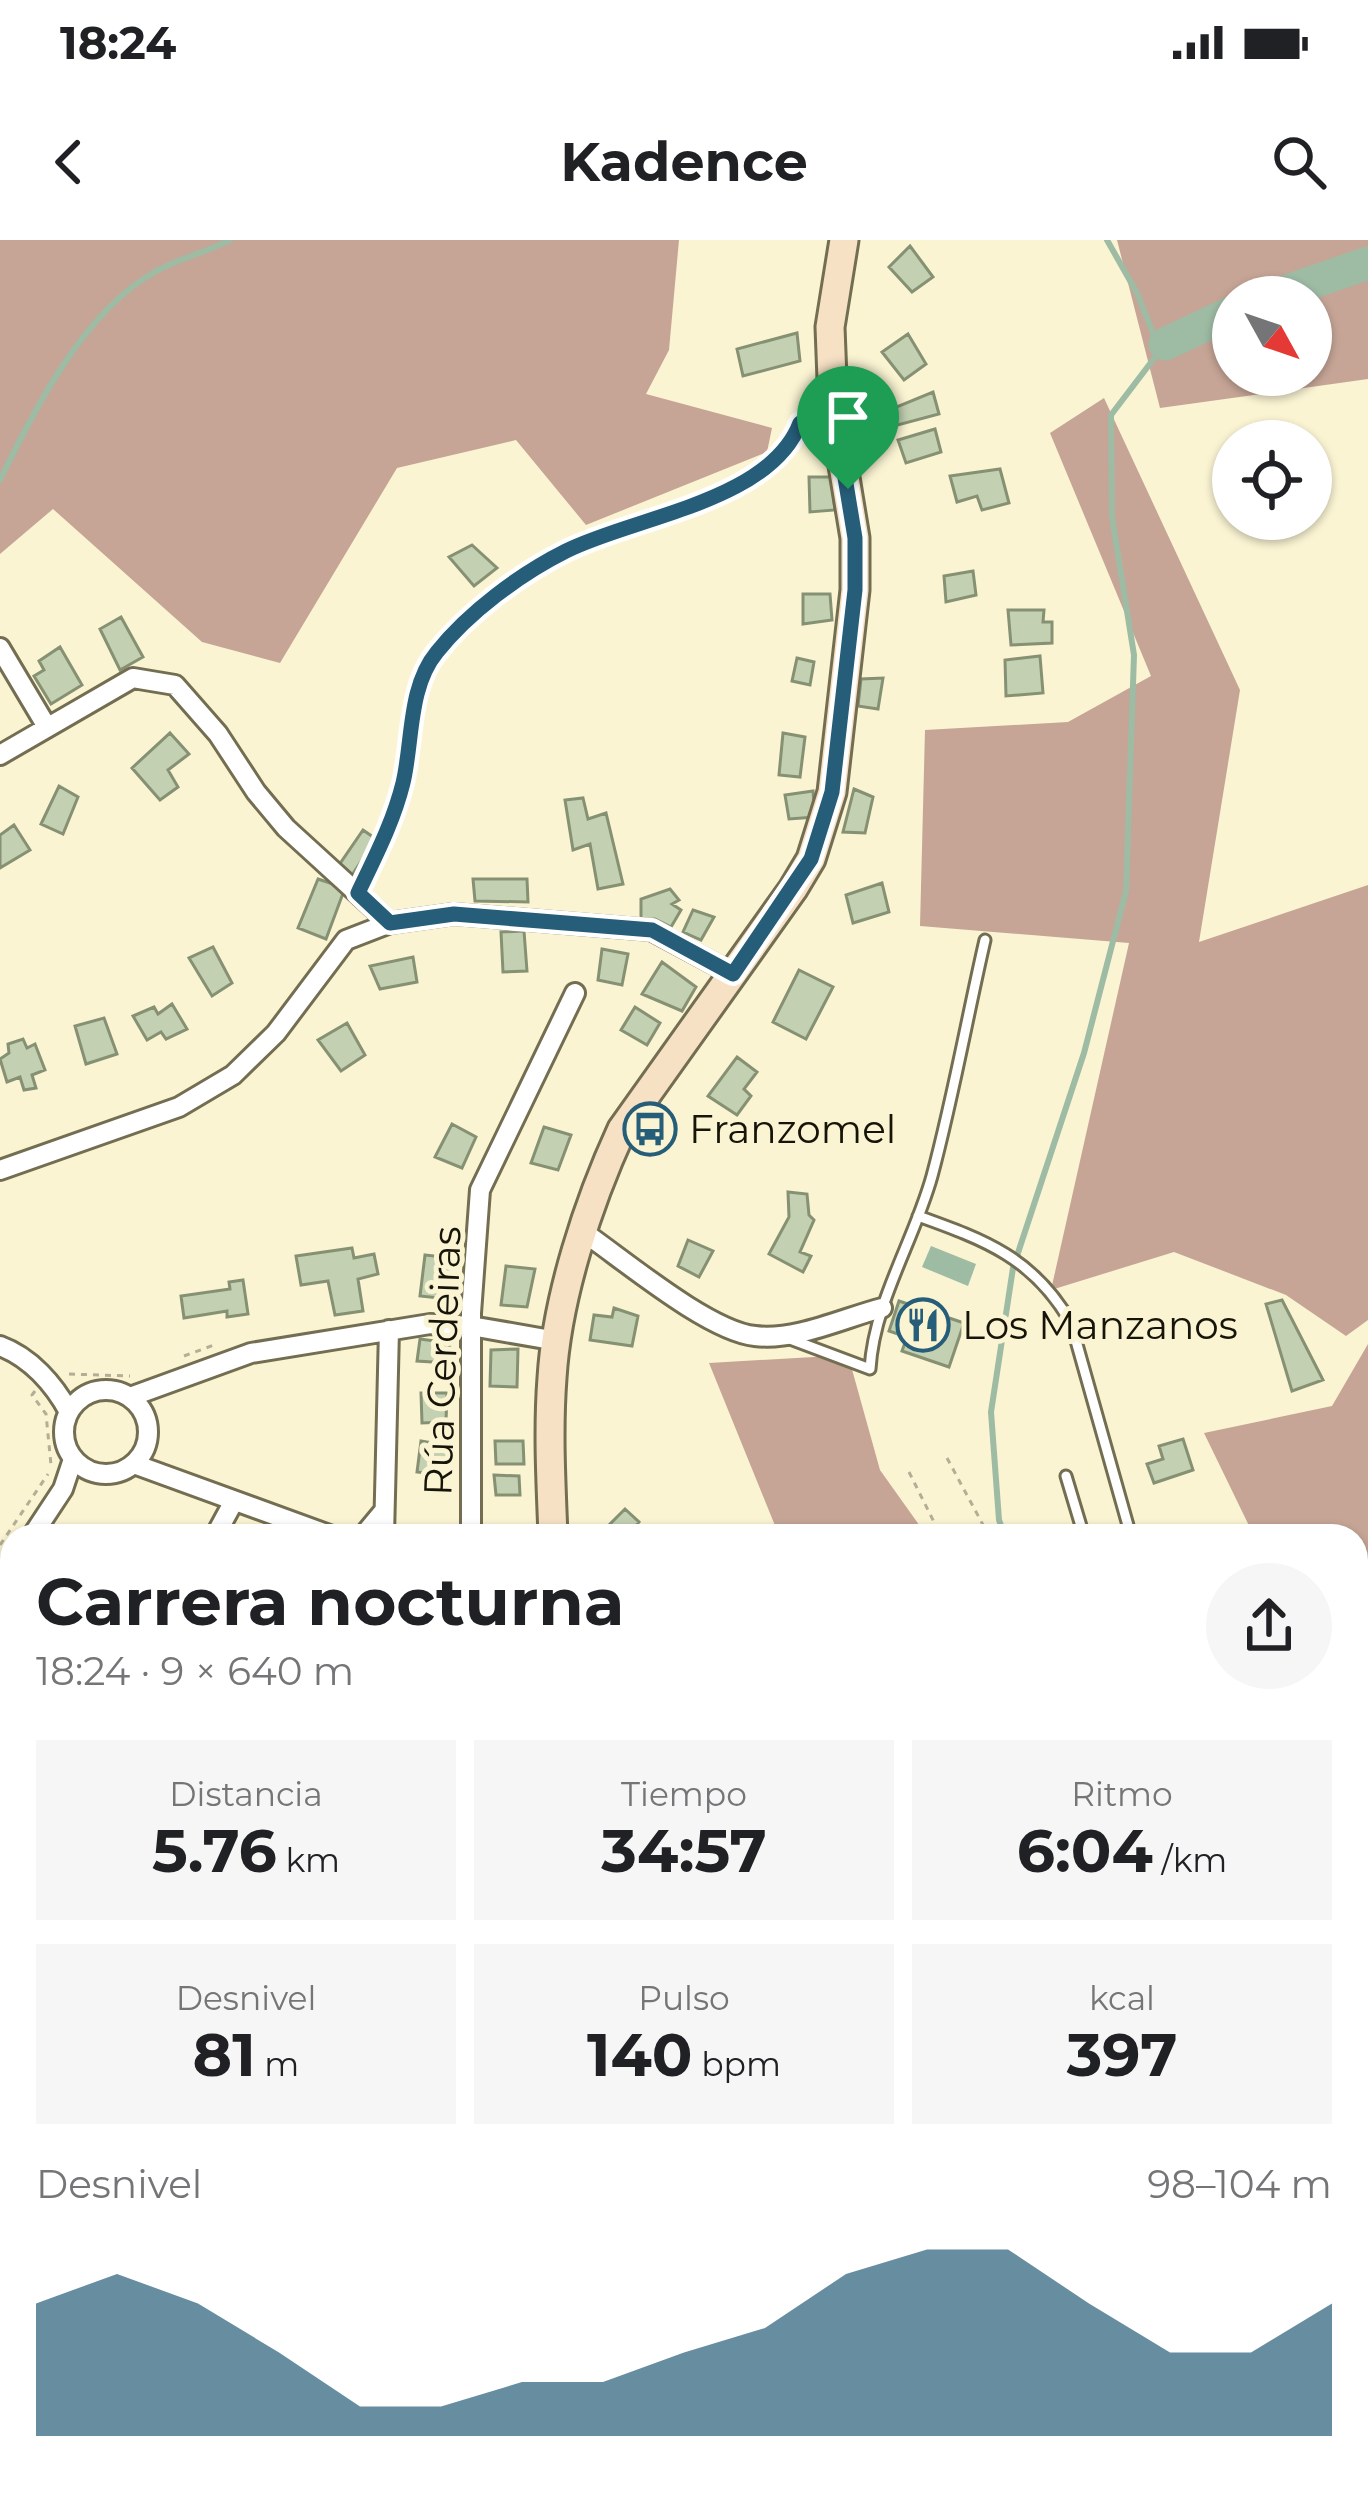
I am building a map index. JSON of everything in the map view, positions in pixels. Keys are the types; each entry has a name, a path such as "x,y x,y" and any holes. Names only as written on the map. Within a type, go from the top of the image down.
{"street":[{"path":"553,1524 550,1436 556,1341 582,1232 622,1130 811,859 832,792 855,590 855,538 833,405 830,327 844,240"},
{"path":"0,648 47,727"},
{"path":"0,755 133,678 175,685 218,734 286,828 390,923"},
{"path":"0,1170 179,1107 232,1075 276,1033 346,940 390,923 454,914 652,930 733,974"},
{"name":"Rúa Cerdeiras","path":"471,1524 471,1326 480,1190 575,993"},
{"path":"582,1232 719,1325 754,1336 779,1336 882,1308"},
{"path":"75,1405 111,1390 130,1396 163,1387 182,1375 251,1353 430,1324 556,1341"},
{"path":"384,1524 389,1330"},
{"path":"0,1346 22,1357 75,1405"},
{"path":"75,1405 65,1441 73,1459 91,1472 113,1474 134,1464 146,1445 146,1416 163,1387"},
{"path":"130,1396 146,1416"},
{"path":"146,1445 169,1474"},
{"path":"40,1524 63,1489 73,1459"},
{"path":"134,1464 298,1524"},
{"path":"63,1489 91,1472"},
{"path":"221,1524 233,1501"},
{"path":"372,1524 385,1507"}],"lane":[{"path":"779,1336 870,1370 872,1339 932,1177 985,940"},
{"path":"918,1216 1006,1252 1062,1307 1071,1323 1128,1524"},
{"path":"1066,1476 1080,1524"}],"path":[{"path":"358,893 386,837 403,782 421,680 433,656 453,634 512,584 567,550 729,488 778,458 800,423 833,405"},
{"path":"14,1524 50,1468 46,1414 32,1395"},
{"path":"947,1458 983,1524"},
{"path":"909,1472 935,1524"}],"shaded area":[{"path":"0,240 679,240 669,350 646,394 772,428 767,452 586,525 516,440 397,468 280,663 202,642 53,509 0,554"},
{"path":"1117,240 1368,240 1368,379 1332,384 1332,276 1212,276 1212,396 1246,396 1160,408"},
{"path":"1104,398 1240,690 1199,942 1368,885 1368,1320 1346,1336 1286,1295 1174,1252 1051,1290 1129,943 920,926 925,730 1068,722 1151,676 1050,433"},
{"path":"931,1246 976,1264 968,1286 922,1267"},
{"path":"1368,1344 1368,1524 1248,1524 1204,1433 1332,1406"},
{"path":"848,1355 880,1470 918,1524 774,1524 709,1363"}],"building":[{"path":"910,246 933,277 912,292 889,267"},
{"path":"797,333 800,361 743,376 737,349"},
{"path":"908,334 926,364 904,380 882,352"},
{"path":"933,392 939,414 894,426 889,410"},
{"path":"935,429 941,452 906,463 898,440"},
{"path":"1000,469 1009,503 982,510 977,496 957,502 950,476"},
{"path":"809,477 831,477 835,510 810,512"},
{"path":"472,545 497,568 474,586 449,557"},
{"path":"973,571 976,595 946,602 944,576"},
{"path":"803,594 830,594 832,620 803,624"},
{"path":"1008,610 1044,610 1043,622 1052,622 1052,643 1011,645"},
{"path":"121,617 143,657 120,670 100,629"},
{"path":"60,647 82,685 51,704 34,676 44,670 39,661"},
{"path":"1040,656 1043,693 1006,696 1005,660"},
{"path":"797,658 814,662 810,685 792,681"},
{"path":"883,678 878,709 858,706 861,679"},
{"path":"170,733 189,754 168,770 178,787 160,800 132,768"},
{"path":"783,733 805,737 800,777 779,775"},
{"path":"59,786 78,797 63,834 41,824"},
{"path":"854,789 873,797 865,833 843,832"},
{"path":"813,791 815,817 789,819 785,795"},
{"path":"583,798 588,819 606,813 623,884 598,889 590,844 573,850 565,800"},
{"path":"14,825 30,850 0,868 0,835"},
{"path":"363,830 376,839 350,878 337,868"},
{"path":"318,879 345,888 326,939 298,928"},
{"path":"473,879 527,879 528,902 475,901"},
{"path":"882,883 889,912 853,923 846,895"},
{"path":"670,889 679,900 672,904 681,910 671,927 655,919 641,920 641,899"},
{"path":"693,910 714,917 701,940 683,932"},
{"path":"524,931 527,971 503,972 501,932"},
{"path":"213,947 232,983 212,996 189,958"},
{"path":"602,949 628,954 622,985 598,980"},
{"path":"413,957 417,982 380,989 370,966"},
{"path":"662,962 696,987 682,1011 642,994"},
{"path":"799,970 833,987 806,1039 773,1022"},
{"path":"172,1004 187,1029 166,1039 161,1032 147,1040 133,1016 154,1007 158,1014"},
{"path":"635,1007 660,1023 647,1045 621,1030"},
{"path":"104,1018 117,1054 86,1064 75,1026"},
{"path":"347,1023 365,1055 341,1071 318,1040"},
{"path":"23,1039 27,1048 35,1044 45,1070 32,1075 36,1088 24,1090 20,1077 7,1082 0,1059 9,1053 8,1044"},
{"path":"737,1057 757,1072 744,1089 751,1096 737,1115 708,1096"},
{"path":"452,1124 476,1137 462,1168 435,1157"},
{"path":"544,1127 571,1135 558,1170 531,1163"},
{"path":"788,1192 807,1194 814,1220 800,1252 811,1256 803,1272 769,1254 789,1217"},
{"path":"688,1240 713,1251 699,1277 678,1266"},
{"path":"352,1248 354,1258 374,1254 378,1274 358,1279 363,1311 335,1315 328,1281 301,1285 296,1256"},
{"path":"425,1255 453,1258 449,1299 420,1296"},
{"path":"506,1266 535,1269 527,1307 501,1305"},
{"path":"243,1280 248,1314 227,1317 227,1311 184,1318 181,1296 230,1289 229,1282"},
{"path":"1282,1300 1323,1380 1292,1391 1266,1304"},
{"path":"899,1301 964,1323 949,1367 902,1351 907,1337 889,1331"},
{"path":"614,1308 638,1316 632,1346 590,1340 594,1315 612,1317"},
{"path":"420,1339 450,1343 448,1363 417,1361"},
{"path":"518,1349 517,1387 490,1386 491,1350"},
{"path":"421,1393 447,1393 446,1422 422,1423"},
{"path":"1183,1439 1193,1470 1154,1483 1147,1464 1163,1459 1159,1446"},
{"path":"421,1441 450,1446 448,1476 417,1472"},
{"path":"495,1441 523,1441 524,1464 496,1464"},
{"path":"494,1475 519,1476 520,1495 496,1495"},
{"path":"625,1509 639,1522 637,1524 610,1524"}],"waterway":[{"path":"0,480 45,394 104,312 153,273 230,240"},
{"path":"1000,1524 991,1412 1013,1268 1084,1053 1126,891 1134,655 1112,517 1111,415 1165,344 1153,333 1107,240"},
{"path":"1331,276 1368,263"},
{"path":"1165,344 1212,322"}],"place":[{"name":"Franzomel","path":"650,1129"},
{"name":"Los Manzanos","path":"923,1325"}],"route":[{"path":"833,405 848,489 855,590 825,825 793,889 733,974 652,930 454,914 390,923 358,893 386,837 403,782 421,680 433,656 453,634 512,584 567,550 729,488 778,458 800,423 833,405"}]}
